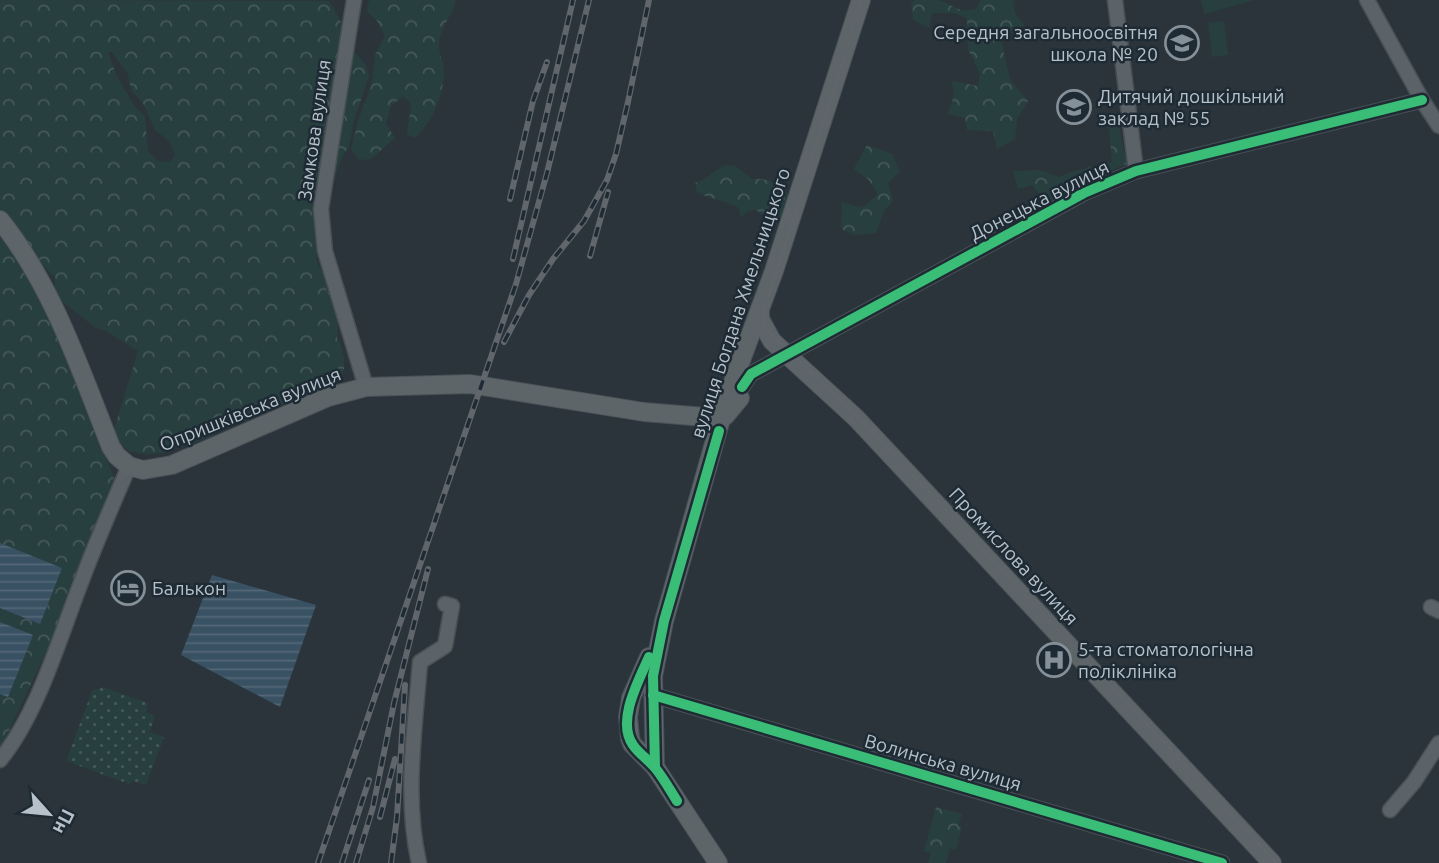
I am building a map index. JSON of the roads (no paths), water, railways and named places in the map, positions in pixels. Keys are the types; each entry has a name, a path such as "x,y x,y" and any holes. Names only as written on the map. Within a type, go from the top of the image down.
{"main road":[{"name":"вулиця Богдана Хмельницького","path":"655,767 653,676 664,621 722,417 760,315 861,0"},
{"path":"0,220 42,283 111,447 129,466"},
{"name":"Промислова вулиця","path":"760,315 768,337 856,418 1272,863"},
{"path":"689,535 712,497 760,315"},
{"name":"Опришківська вулиця","path":"129,466 143,470 172,465 328,397 366,387 470,384 644,412 722,417"},
{"path":"722,417 741,393"},
{"name":"вулиця Богдана Хмельницького","path":"632,744 628,718 631,698 664,621"},
{"path":"631,698 643,692 653,695"},
{"path":"632,744 647,747 653,742 655,731"},
{"path":"632,744 655,767 718,863"}],"street":[{"name":"Замкова вулиця","path":"354,0 321,221 325,251 366,387"},
{"path":"1115,0 1136,171"},
{"path":"1367,0 1439,126"},
{"name":"Донецька вулиця","path":"741,393 748,375 1084,193 1136,171 1422,100"},
{"path":"0,760 24,722 129,466"},
{"path":"419,863 414,843 412,774 420,662 445,646 452,606 445,604"},
{"name":"Волинська вулиця","path":"653,695 1223,863"},
{"path":"1390,810 1414,782 1439,743"}],"water":[{"path":"0,543 62,568 40,624 0,608"},
{"path":"212,575 316,605 280,707 181,655"},
{"path":"0,622 33,635 8,697 0,694"}],"tram line":[{"path":"862,0 765,308 766,329 856,415 1275,863"}],"railway":[{"path":"513,259 573,0"},
{"path":"318,863 516,284 547,173 589,0"},
{"path":"504,342 529,295 553,259 584,221 607,180 616,154 649,0"},
{"path":"510,199 533,101 547,62"},
{"path":"590,256 608,192"},
{"path":"356,863 373,807 394,703 428,569"},
{"path":"391,863 397,817 405,685"},
{"path":"380,817 395,759"},
{"path":"342,863 369,780"}],"place":[{"name":"Середня загальноосвітня школа № 20","path":"1182,43"},
{"name":"Дитячий дошкільний заклад № 55","path":"1074,107"},
{"name":"Балькон","path":"128,588"},
{"name":"5-та стоматологічна поліклініка","path":"1054,660"}]}
